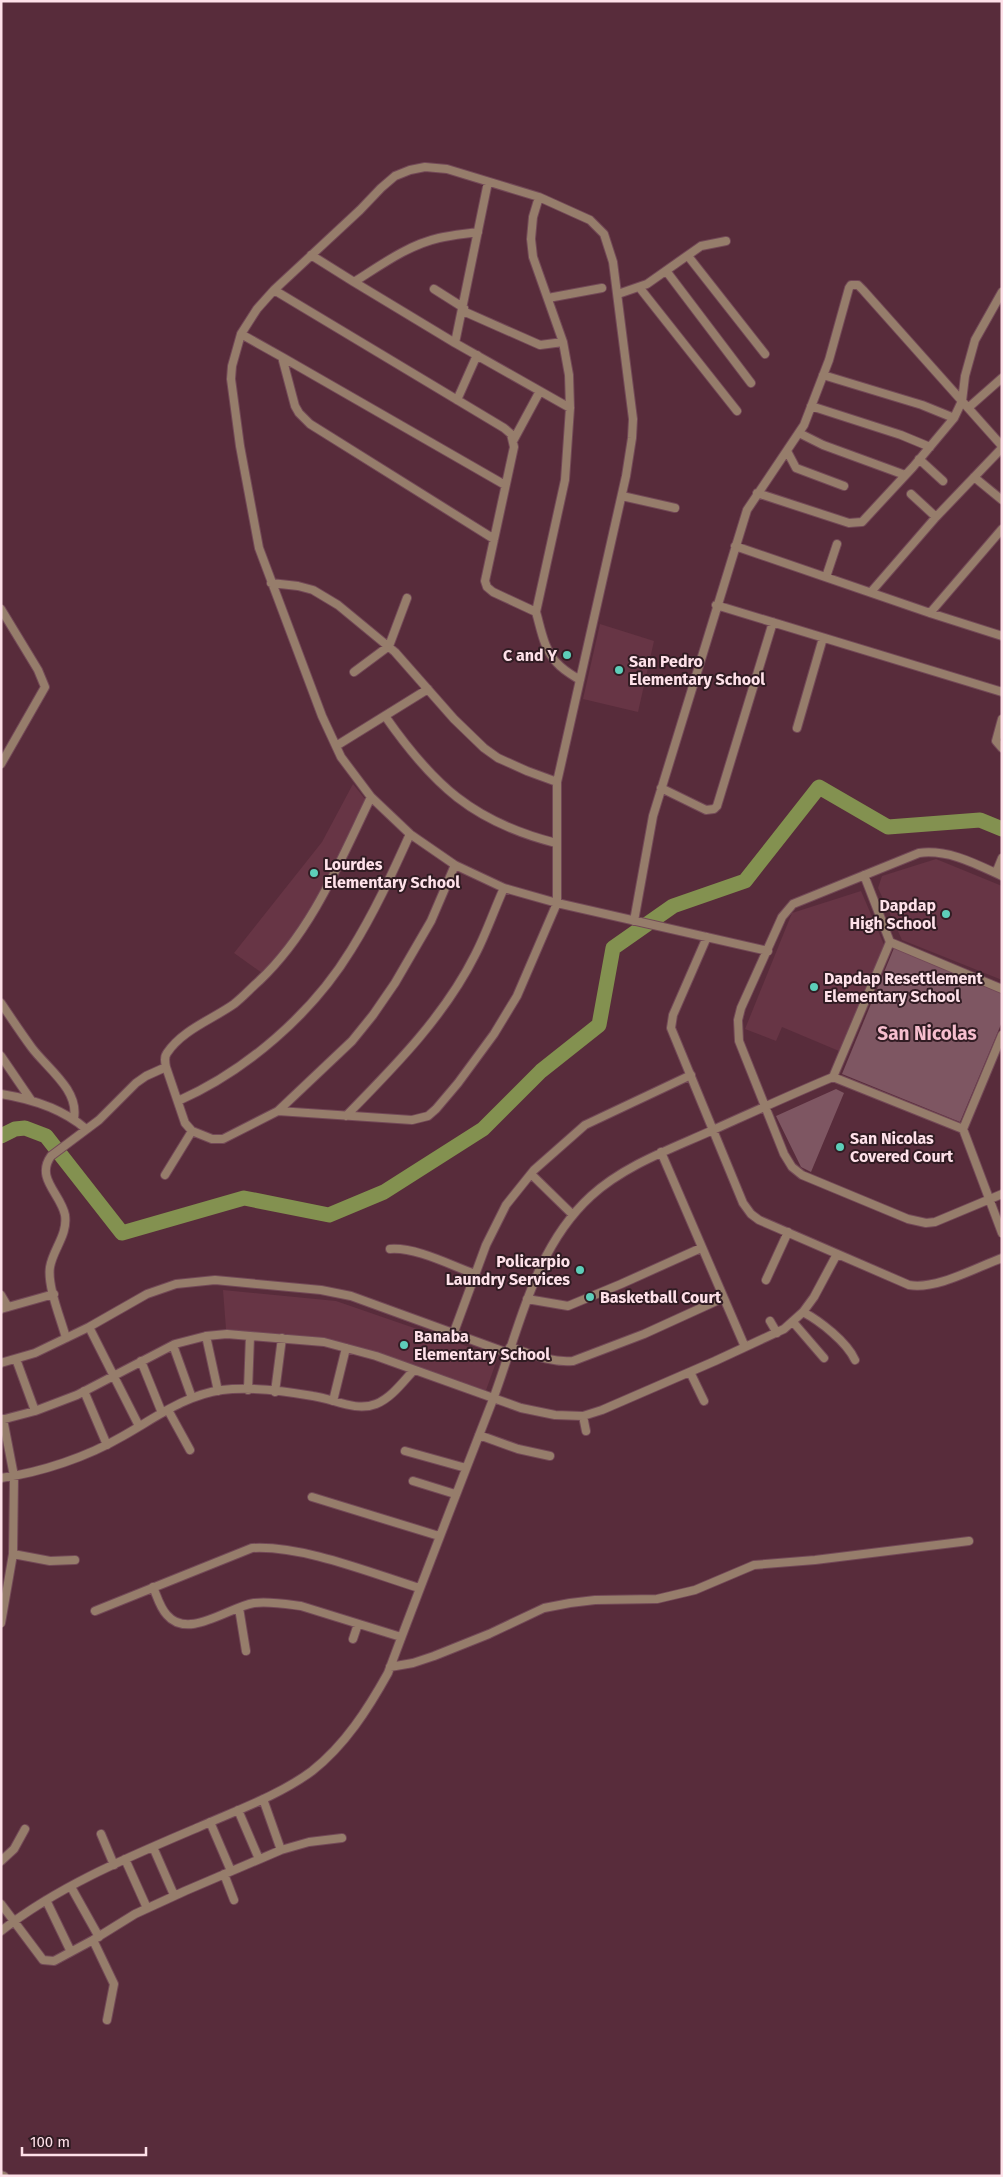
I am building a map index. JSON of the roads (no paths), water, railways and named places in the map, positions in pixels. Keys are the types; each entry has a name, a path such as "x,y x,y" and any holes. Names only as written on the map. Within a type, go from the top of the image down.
{"street":[{"path":"278,1111 412,1120 428,1116 436,1110 458,1083 494,1034 517,996 557,903 557,782 622,496 632,438 633,419 618,294 610,247 600,227 590,220 539,197 447,169 425,167 395,176 274,290 257,309 241,334 232,366 231,379 259,548 322,716 341,757 372,797 410,834 455,865 504,888 557,903 768,952"},
{"path":"455,343 488,182"},
{"path":"539,197 533,217 532,257 563,342 570,408 565,480 536,612 546,647 551,655 558,664 580,680"},
{"path":"354,282 403,252 420,244 439,238 478,232"},
{"path":"618,294 639,287 667,272 701,246 726,241"},
{"path":"311,255 477,356 570,408"},
{"path":"688,256 765,354"},
{"path":"667,272 751,383"},
{"path":"638,921 653,816 716,605 747,510 799,433 823,375 849,288 854,284 863,290 1002,447 936,517 871,592"},
{"path":"639,287 737,411"},
{"path":"548,298 602,288"},
{"path":"434,289 463,310 540,345 563,342"},
{"path":"274,290 511,434 514,448 485,576 487,587 493,592 536,612"},
{"path":"757,493 849,524 862,522 954,418 962,401 975,340 1002,292"},
{"path":"241,334 505,485"},
{"path":"457,400 477,356"},
{"path":"282,358 295,406 310,424 494,539"},
{"path":"823,375 922,405 954,418"},
{"path":"968,408 1002,378"},
{"path":"513,441 540,391"},
{"path":"811,406 902,435 930,447"},
{"path":"799,433 830,448 905,475"},
{"path":"787,451 796,468 844,486"},
{"path":"919,459 943,481"},
{"path":"974,477 1002,500"},
{"path":"911,494 936,517"},
{"path":"622,496 675,508"},
{"path":"930,614 1002,529"},
{"path":"826,577 837,544"},
{"path":"735,546 930,614 1002,636"},
{"path":"271,583 298,586 325,596 389,646 454,719 484,748 498,758 557,782"},
{"path":"354,672 389,646 407,598"},
{"path":"716,605 1002,692"},
{"path":"1,609 38,670 46,687 1,764"},
{"path":"661,788 706,810 714,809 717,806 772,622"},
{"path":"797,728 823,638"},
{"path":"336,746 428,689"},
{"path":"385,716 409,750 442,786 466,804 514,830 556,843"},
{"path":"1002,719 996,741 1002,748"},
{"path":"372,797 328,886 302,930 271,970 236,1003 187,1034 168,1052 165,1059 166,1068 185,1123 192,1131 212,1139 223,1139 278,1111 340,1053 373,1014 395,983 432,921 455,865"},
{"path":"178,1101 201,1091 246,1062 269,1043 320,992 350,952 378,903 410,834"},
{"path":"1002,858 999,874 945,852 919,852 793,904 782,917 768,952 741,1008 738,1020 739,1041 784,1154 792,1167 802,1174 817,1182 908,1219 926,1223 935,1222 1002,1194"},
{"path":"1,1931 46,1900 125,1859 263,1800 311,1771 342,1742 368,1709 390,1667 455,1494 493,1400 527,1299 553,1243 573,1215 592,1196 618,1176 661,1152 833,1077 890,942 864,875"},
{"path":"346,1116 406,1054 434,1019 475,956 504,888"},
{"path":"707,937 670,1024 743,1203 751,1214 759,1220 837,1254 917,1286 932,1285 1002,1258"},
{"path":"890,942 1002,988"},
{"path":"1,1003 33,1049 64,1084 75,1111 74,1118"},
{"path":"1002,1035 963,1129 1002,1233"},
{"path":"1,1056 31,1100"},
{"path":"66,1338 54,1294 50,1266 63,1235 65,1223 63,1209 45,1176 45,1167 51,1156 99,1120 136,1083 146,1076 166,1068"},
{"path":"454,1332 486,1245 506,1205 531,1174 564,1141 585,1125 690,1075"},
{"path":"833,1077 963,1129"},
{"path":"1,1094 31,1100 74,1118 86,1129"},
{"path":"166,1175 192,1131"},
{"path":"661,1152 745,1347"},
{"path":"531,1174 573,1215"},
{"path":"766,1280 788,1232"},
{"path":"527,1299 568,1306 701,1248"},
{"path":"390,1249 418,1252 475,1274"},
{"path":"1,1624 12,1554 14,1476 2,1419 35,1411 84,1391 173,1346 206,1336 250,1336 324,1342 376,1356 493,1400 555,1415 582,1416 602,1410 690,1372 777,1332 793,1322 814,1297 837,1254"},
{"path":"1,1363 35,1353 89,1327 147,1294 176,1284 215,1280 321,1290 351,1296 509,1350 562,1362 573,1361 644,1334 723,1298"},
{"path":"1,1295 5,1308 54,1294"},
{"path":"803,1312 824,1325 852,1353 855,1360"},
{"path":"770,1321 777,1332"},
{"path":"793,1322 824,1358"},
{"path":"89,1327 139,1426"},
{"path":"206,1336 218,1391"},
{"path":"248,1390 250,1336"},
{"path":"275,1392 282,1338"},
{"path":"173,1346 192,1398"},
{"path":"333,1401 346,1348"},
{"path":"16,1359 35,1411"},
{"path":"141,1361 165,1412 190,1450"},
{"path":"1,1478 72,1459 107,1445 192,1398 218,1391 248,1390 316,1396 361,1407 378,1404 395,1391 413,1371"},
{"path":"690,1372 704,1401"},
{"path":"84,1391 107,1445"},
{"path":"582,1416 586,1431"},
{"path":"479,1435 518,1449 550,1456"},
{"path":"405,1451 466,1468"},
{"path":"413,1481 455,1494"},
{"path":"312,1497 439,1536"},
{"path":"390,1667 413,1663 434,1656 489,1634 544,1608 595,1600 658,1599 695,1590 754,1565 815,1560 969,1541"},
{"path":"94,1611 237,1552 252,1548 268,1547 306,1554 419,1588"},
{"path":"12,1554 50,1561 75,1560"},
{"path":"153,1587 166,1614 180,1623 193,1625 254,1603 286,1604 301,1606 401,1637"},
{"path":"239,1608 246,1651"},
{"path":"353,1639 358,1624"},
{"path":"263,1800 281,1850"},
{"path":"238,1810 259,1860"},
{"path":"210,1822 228,1873 234,1900"},
{"path":"1,1861 14,1849 25,1829"},
{"path":"101,1834 114,1865"},
{"path":"3,1910 14,1921 43,1960 54,1961 146,1908 174,1895 281,1850 309,1842 342,1838"},
{"path":"153,1847 174,1895"},
{"path":"125,1859 146,1908"},
{"path":"71,1886 96,1938 114,1984 107,2020"},
{"path":"46,1900 71,1952"}],"waterway":[{"path":"1,1136 15,1129 25,1128 46,1136 122,1233 244,1198 329,1215 384,1192 483,1129 541,1071 599,1025 613,948 673,906 745,881 819,787 888,827 980,820 1002,829"}],"place":[{"name":"C and Y","path":"567,655"},
{"name":"San Pedro Elementary School","path":"619,670"},
{"name":"Lourdes Elementary School","path":"314,873"},
{"name":"Dapdap High School","path":"946,914"},
{"name":"Dapdap Resettlement Elementary School","path":"814,987"},
{"name":"San Nicolas Covered Court","path":"840,1147"},
{"name":"Policarpio Laundry Services","path":"580,1270"},
{"name":"Basketball Court","path":"590,1297"},
{"name":"Banaba Elementary School","path":"404,1345"}],"district":[{"name":"San Nicolas","path":"927,1033"}]}
